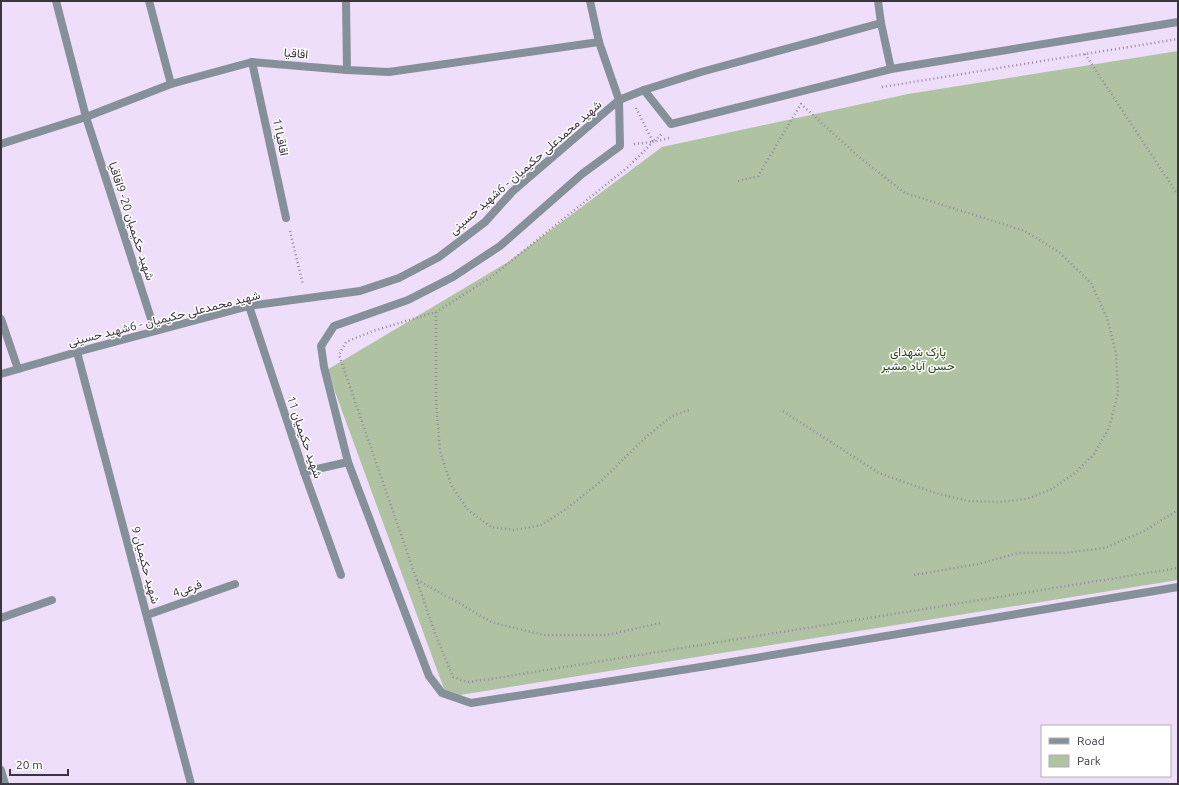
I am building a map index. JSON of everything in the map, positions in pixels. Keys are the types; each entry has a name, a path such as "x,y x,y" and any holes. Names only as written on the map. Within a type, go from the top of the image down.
{"street":[{"name":"شهید حکیمیان 20- 9اقاقیا","path":"56,1 86,117 156,332"},
{"path":"149,1 171,84"},
{"path":"346,1 348,70"},
{"path":"590,1 599,42 620,100 620,146 582,174 500,246 453,277 408,300 334,326 321,346 324,367 348,462 429,676 442,693 471,703 707,666 1178,587"},
{"path":"878,1 891,69"},
{"path":"644,90 672,124 891,69 1178,22"},
{"name":"شهید محمدعلی حکیمیان - 6شهید حسینی","path":"1,374 249,306 360,291 399,278 439,257 484,222 513,191 620,100 644,90 700,72 881,23"},
{"name":"اقاقیا","path":"1,144 86,117 171,84 252,62 389,72 599,42"},
{"name":"11اقاقیا","path":"252,62 286,218"},
{"name":"شهید حکیمیان 11","path":"249,306 304,472 341,575"},
{"path":"1,319 18,369"},
{"name":"شهید حکیمیان 9","path":"77,352 191,784"},
{"path":"304,472 348,462"},
{"name":"فرعی4","path":"146,615 235,584"},
{"path":"1,618 52,600"},
{"path":"2,774 5,784"}],"path":[{"path":"875,88 1178,39"},
{"path":"1085,54 1178,195"},
{"path":"630,96 653,142"},
{"path":"793,106 808,102"},
{"path":"738,181 758,176 801,104"},
{"path":"781,410 879,473 935,493 969,501 998,502 1027,499 1052,489 1075,473 1094,454 1109,428 1118,392 1116,353 1107,318 1091,283 1060,253 1025,231 905,193 859,157 801,104"},
{"path":"672,124 628,167 490,278 436,312 372,331 346,342 339,354 435,634 453,677 467,682 484,680 1178,568"},
{"path":"620,146 653,142 675,136"},
{"path":"286,218 306,299"},
{"path":"436,312 436,401 440,451 451,485 468,510 491,527 515,530 541,525 600,482 646,437 672,416 691,409"},
{"path":"914,575 979,564 1018,553 1064,553 1105,548 1144,532 1178,510"},
{"path":"416,580 491,622 544,635 607,635 660,623"}],"green space":[{"name":"پارک شهدای حسن آباد مشیر","path":"1178,51 1178,580 447,697 327,370 508,262 662,147 908,94"}]}
